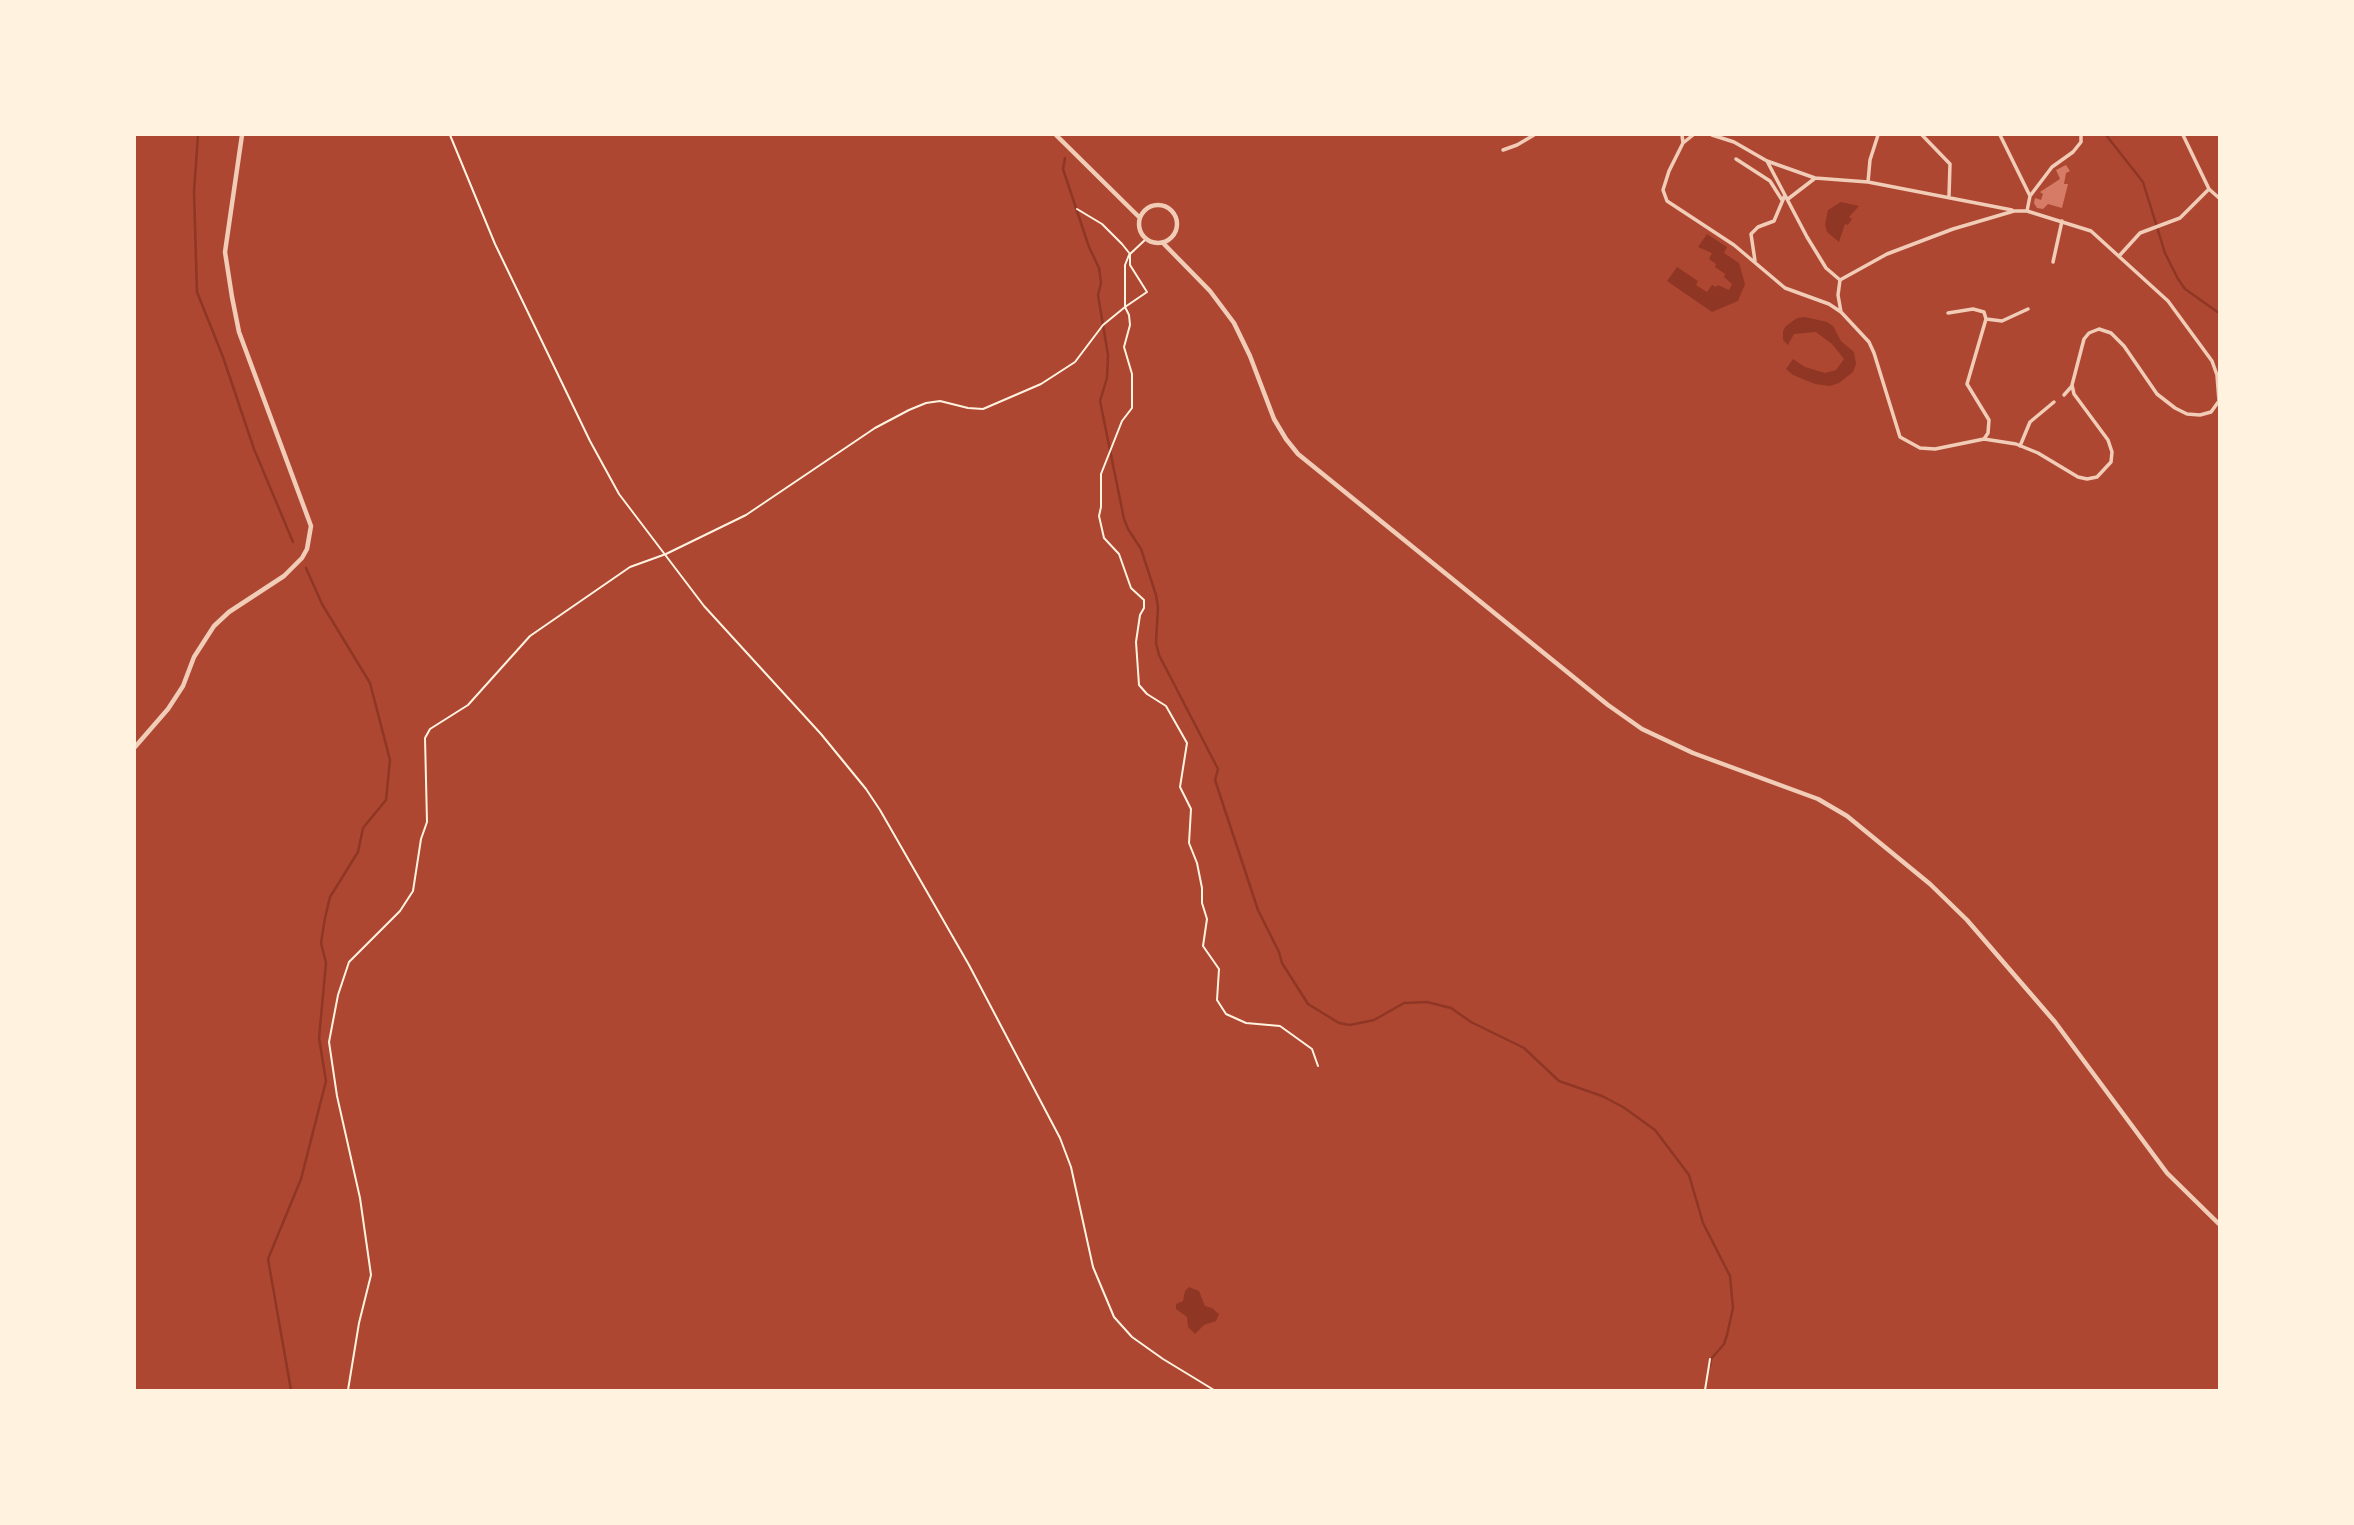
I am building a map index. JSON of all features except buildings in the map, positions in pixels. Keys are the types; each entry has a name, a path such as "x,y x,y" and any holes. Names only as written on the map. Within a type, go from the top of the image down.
{"street":[{"path":"135,747 168,709 183,686 194,657 214,626 248,599 284,576 302,558 307,549 311,527 239,332 232,297 225,252 242,135"},
{"path":"1056,135 1140,218"},
{"path":"1503,150 1534,135"},
{"path":"1682,135 1683,143"},
{"path":"1693,135 1683,143 1663,190 1667,201 1734,245 1786,288 1812,300 1829,304 1841,312 1869,342 1900,437 1920,448 1935,449 1984,439 2020,446 2038,453 2078,477 2096,477 2105,471 2111,462 2112,452 2108,440 2074,394 2072,385"},
{"path":"1712,135 1734,142 1767,161 1815,178 1868,182 1949,196 2014,211 2027,211 2091,231 2168,301 2212,361 2217,374 2219,401 2211,412 2200,415 2187,414 2175,408 2157,394 2111,333 2099,330 2089,333 2084,340 2072,385 2064,395"},
{"path":"1868,182 1870,160 1878,135"},
{"path":"1922,135 1950,164 1949,196"},
{"path":"2000,135 2030,196"},
{"path":"2027,211 2030,196 2052,167 2073,152 2081,142 2081,135"},
{"path":"2183,135 2209,189 2219,198"},
{"path":"1736,159 1770,181 1782,200"},
{"path":"1767,161 1826,268 1840,280"},
{"path":"1755,263 1751,234 1758,227 1774,221 1782,200 1815,178"},
{"path":"2120,255 2140,233 2180,218 2209,189"},
{"path":"1163,243 1169,240 1177,229 1177,223 1172,211 1162,205 1156,205 1145,210 1140,218 1139,228 1146,239 1163,243 1210,291 1234,323 1274,419 1298,454 1587,688 1642,729 1693,753 1818,799 1846,816 1930,884 1967,920 2054,1022 2167,1173 2219,1224"},
{"path":"1840,280 1887,254 1953,229 2014,211"},
{"path":"2053,262 2062,221"},
{"path":"1840,280 1838,295 1841,312"},
{"path":"1948,313 1973,309 1984,312 1986,319 1967,384 1989,419 1988,433 1984,439"},
{"path":"1986,319 2002,321 2028,309"},
{"path":"2020,446 2030,422 2054,402"}],"path":[{"path":"450,135 495,244 590,441 619,494 704,606 821,734 880,810 969,965 1060,1138 1071,1167 1093,1267 1114,1317 1132,1337 1214,1390"},
{"path":"348,1390 359,1323 371,1275 360,1198 337,1096 329,1042 338,995 349,962 400,911 414,891 421,839 427,822 425,738 430,729 468,705 530,636 615,575 666,554 746,515 874,428 909,410 940,401 983,409 1041,384 1075,362 1103,325 1147,292 1130,265 1130,254 1102,224 1077,209"},
{"path":"1146,239 1130,254 1125,265 1125,307 1130,325 1124,347 1132,374 1132,408 1122,421 1101,474 1099,516 1104,538 1119,554 1131,588 1144,600 1136,642 1139,684 1147,694 1166,706 1187,743 1180,787 1191,809 1189,843 1197,863 1202,903 1207,919 1203,946 1219,969 1217,1000 1226,1014 1246,1023 1280,1026 1312,1049 1318,1066"},
{"path":"1705,1390 1710,1359"}],"shaded area":[{"path":"135,135 2219,135 2219,1390 135,1390"},
{"path":"1841,202 1859,206 1849,217 1852,219 1848,225 1845,224 1839,242 1827,232 1825,224 1828,210"},
{"path":"1707,234 1727,247 1724,253 1739,263 1745,284 1738,301 1712,312 1667,281 1677,267 1698,281 1696,285 1707,292 1712,285 1729,290 1732,284 1709,259 1712,253 1698,247"},
{"path":"1805,317 1833,326 1841,341 1854,352 1856,364 1853,372 1839,383 1830,386 1815,384 1793,375 1786,369 1793,359 1805,367 1825,373 1836,370 1844,359 1832,344 1816,332 1794,334 1788,345 1783,340 1786,326 1797,318"},
{"path":"1189,1287 1199,1291 1205,1306 1219,1314 1216,1321 1204,1325 1195,1334 1188,1327 1187,1317 1176,1309 1176,1304 1183,1301 1185,1291"}],"waterway":[{"path":"198,135 194,192 197,292 223,357 254,449 293,542"},
{"path":"2106,135 2143,182 2165,253 2178,279 2185,289 2219,313"},
{"path":"1065,158 1063,169 1089,247 1099,268 1101,283 1098,295 1108,355 1107,378 1100,401 1124,519 1141,549 1156,595 1156,643 1159,655 1218,769 1215,780 1258,910 1282,963 1308,1004 1339,1023 1350,1025 1374,1020 1404,1003 1427,1002 1451,1008 1471,1022 1524,1048 1559,1081 1602,1096 1655,1130 1689,1175 1703,1223 1730,1276 1733,1308 1724,1344 1711,1359 1710,1366"},
{"path":"291,1390 268,1259 301,1179 326,1081 319,1038 326,963 321,943 330,897 358,852 363,828 386,800 390,760 370,683 322,604 306,568"}]}
